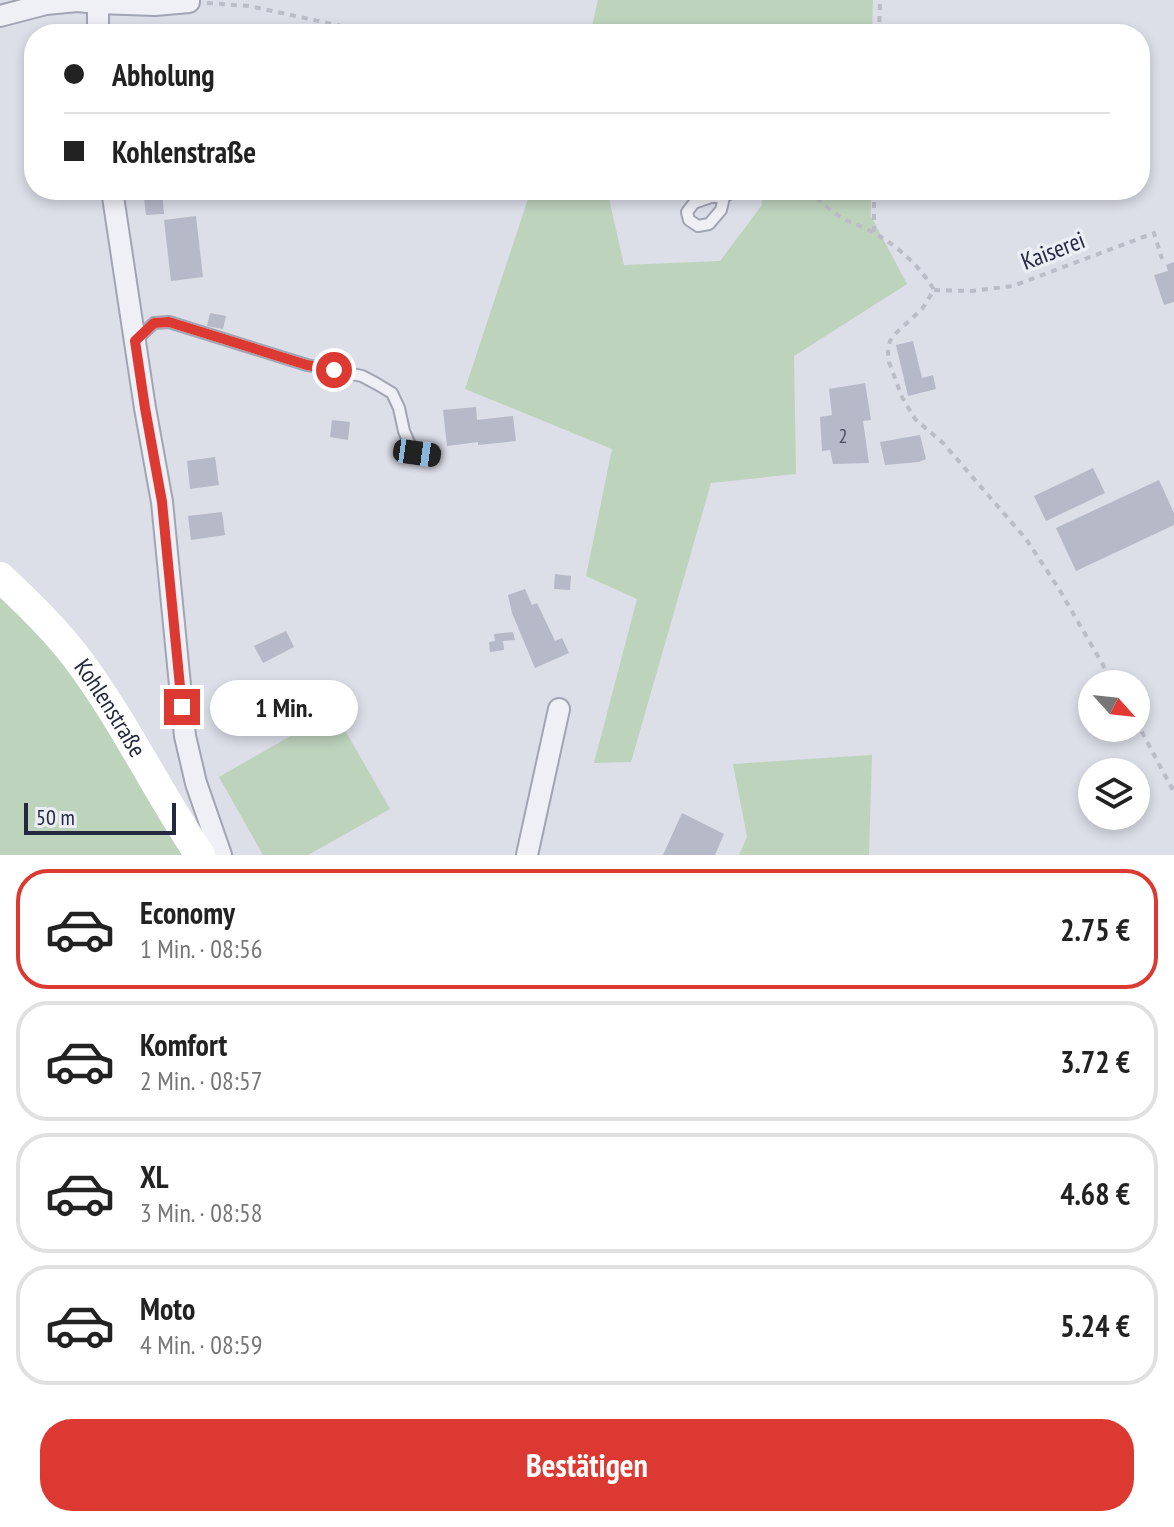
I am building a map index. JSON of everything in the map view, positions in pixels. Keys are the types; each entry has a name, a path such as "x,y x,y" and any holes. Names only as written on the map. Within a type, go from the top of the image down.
{"street":[{"path":"0,16 46,4 77,1 155,5 189,1"},
{"path":"98,3 98,24"},
{"name":"Kohlenstraße","path":"114,200 162,502 185,736 196,783 221,855"},
{"name":"Kohlenstraße","path":"0,577 76,657 200,855"},
{"path":"527,855 559,709"}],"lane":[{"path":"135,341 154,323 169,322 307,365 362,376 392,393 409,443 417,453 434,456"}],"path":[{"path":"879,24 880,0"},
{"path":"189,1 249,6 333,24"},
{"path":"819,200 839,217 874,232 919,268 934,290 922,309 890,341 889,362 902,397 915,419 943,443 1021,533 1059,589 1106,670"},
{"path":"874,200 874,232"},
{"name":"Kaiserei","path":"934,290 972,291 1013,286 1154,233 1162,259"},
{"path":"1147,742 1174,792"}],"green space":[{"path":"598,0 873,0 872,24 592,24"},
{"path":"528,200 609,200 624,265 720,261 762,205 762,200 871,200 871,216 907,284 794,356 796,474 711,483 631,762 594,763 637,599 586,576 612,449 465,389"},
{"path":"0,595 19,611 94,701 185,855 0,855"},
{"path":"334,711 390,809 308,855 263,855 219,777"},
{"path":"872,755 869,855 739,855 747,837 733,764"}],"building":[{"path":"144,200 163,200 164,214 146,215"},
{"path":"196,216 203,277 171,281 164,220"},
{"path":"1174,262 1174,302 1164,305 1154,275 1168,271 1166,265"},
{"path":"210,313 226,316 223,329 207,326"},
{"path":"913,341 922,378 933,375 936,389 908,396 896,345"},
{"path":"865,383 871,420 863,421 869,463 833,464 830,450 822,451 820,417 832,415 829,389"},
{"path":"476,407 477,420 513,416 516,441 447,446 443,410"},
{"path":"332,420 350,422 348,440 330,437"},
{"path":"920,435 926,459 885,465 880,442"},
{"path":"215,457 219,485 190,489 187,461"},
{"path":"1093,468 1105,493 1046,521 1034,496"},
{"path":"1159,480 1174,513 1174,525 1076,571 1056,528"},
{"path":"222,512 225,535 191,540 188,516"},
{"path":"555,574 571,576 570,590 554,589"},
{"path":"525,589 532,605 537,603 555,641 562,638 569,653 535,668 512,613 508,595"},
{"path":"286,631 294,647 263,663 254,646"},
{"path":"513,632 515,640 503,641 504,650 490,652 489,642 495,641 494,634"},
{"path":"682,813 724,834 715,855 663,855"}],"route":[{"path":"182,707 162,502 135,341 154,323 169,322 307,365 334,370"}]}
